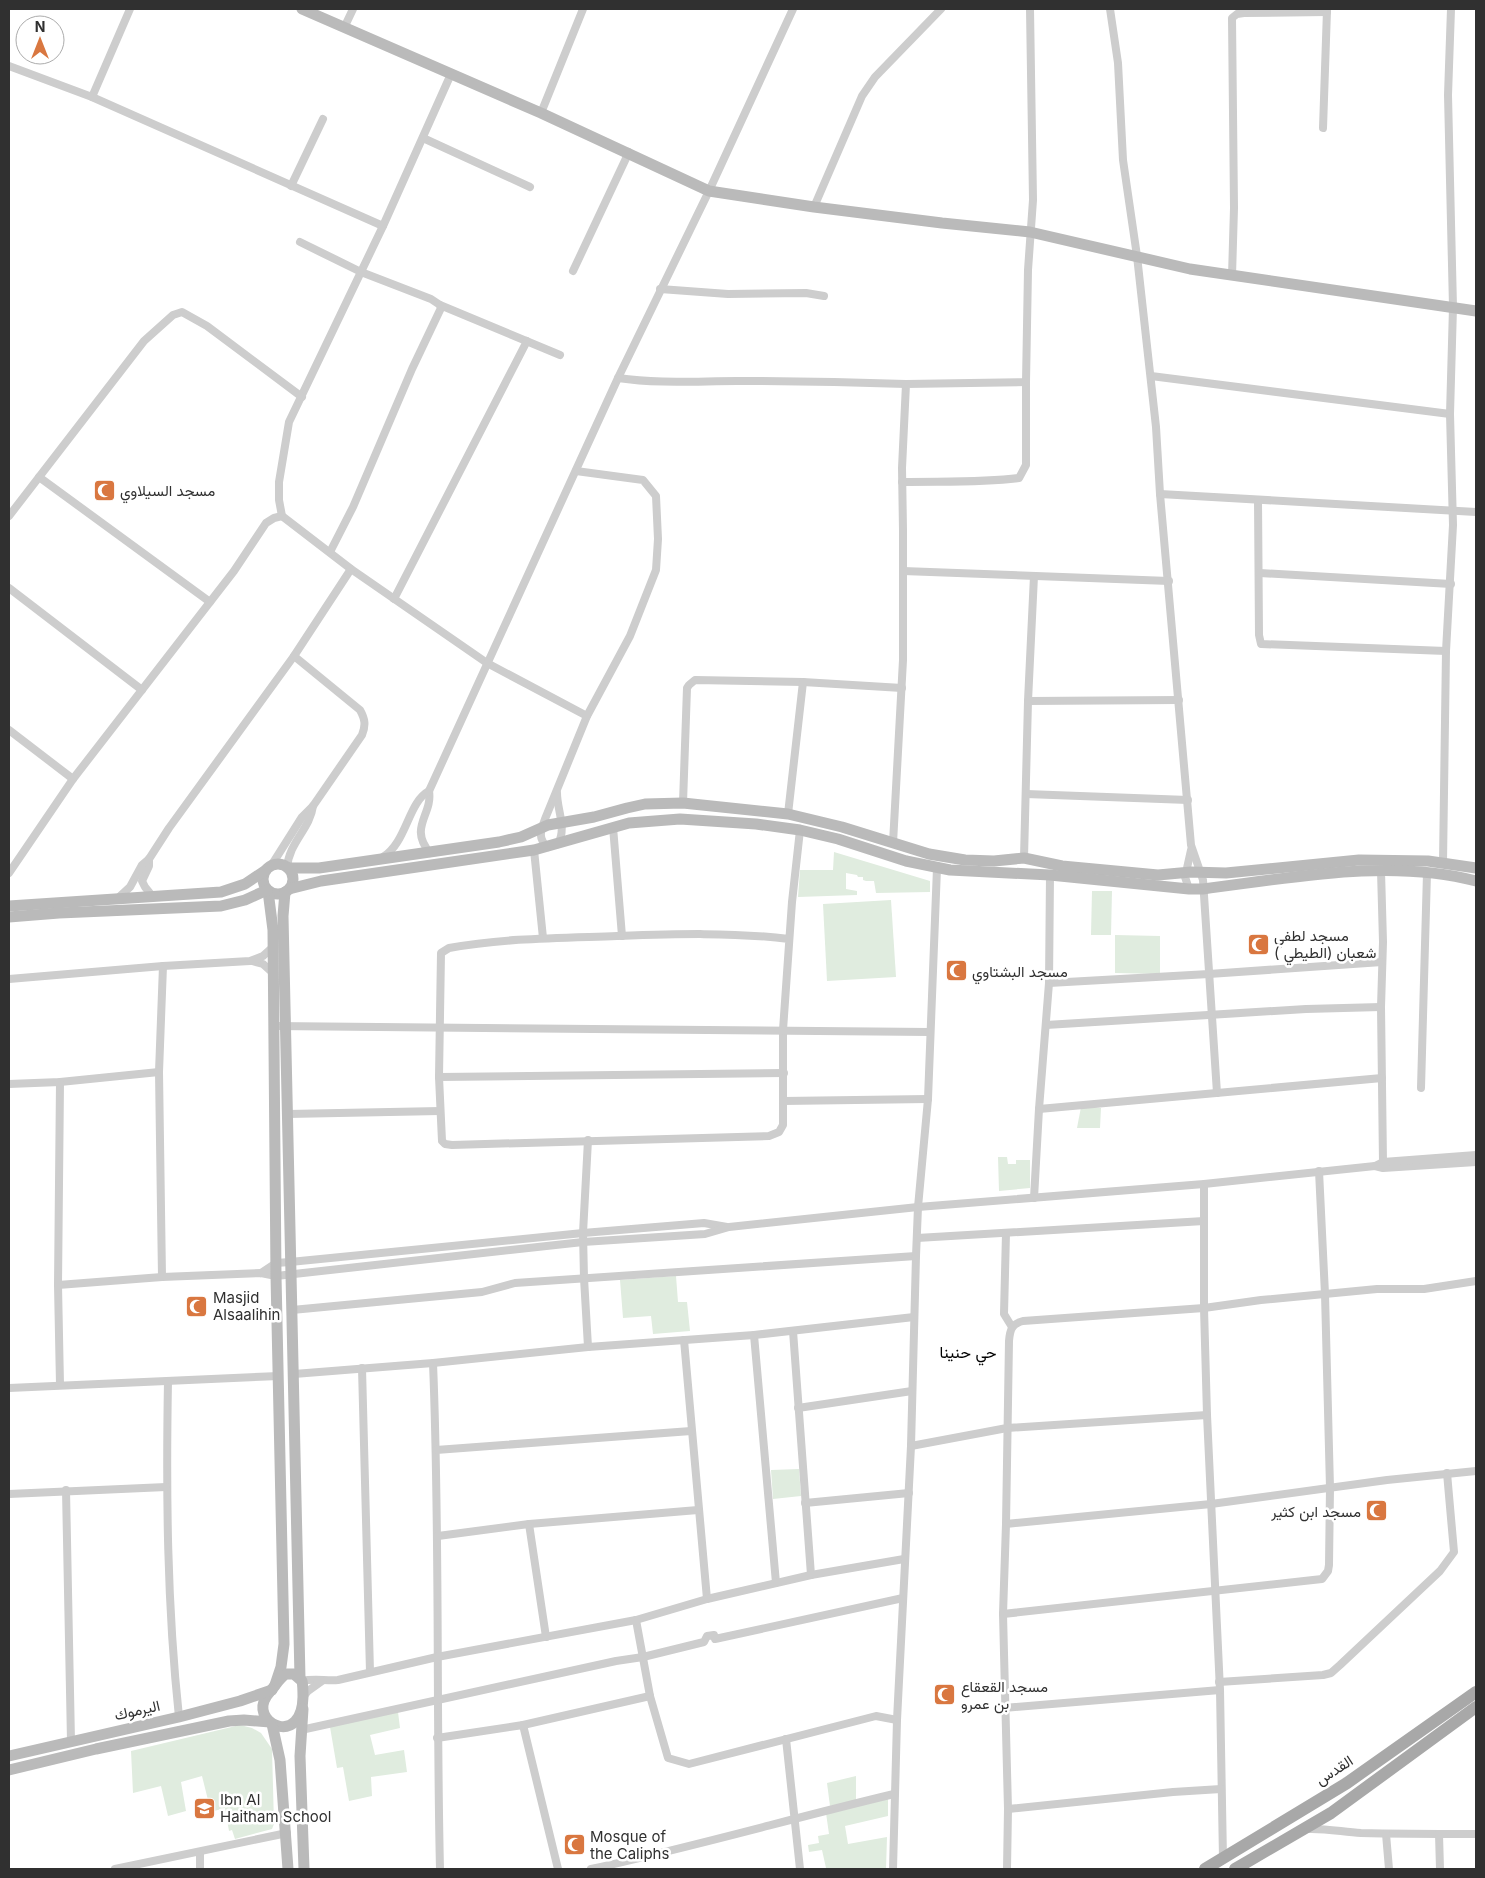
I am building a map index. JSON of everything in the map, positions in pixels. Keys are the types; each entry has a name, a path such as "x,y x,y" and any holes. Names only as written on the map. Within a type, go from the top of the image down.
{"main road":[{"name":"القدس","path":"1205,1869 1347,1782 1476,1692"},
{"path":"1235,1869 1331,1813 1476,1707"}],"street":[{"path":"92,97 130,9"},
{"path":"302,9 629,152 709,191 814,207 1030,232 1190,269 1476,311"},
{"path":"344,28 353,9"},
{"path":"541,113 583,9"},
{"path":"430,853 422,842 420,828 429,801 429,791 618,378 709,191 792,9"},
{"path":"814,207 862,96 876,77 941,9"},
{"path":"902,482 967,480 994,482 1019,478 1026,465 1026,382 1030,232 1033,200 1030,9"},
{"path":"1110,9 1118,62 1123,160 1137,256 1151,376 1188,800 1191,845 1186,881 1189,889"},
{"path":"1444,863 1446,651 1451,584 1453,510 1450,478 1453,307 1448,95 1451,9"},
{"path":"1232,276 1234,208 1231,20 1234,16 1271,11 1327,11 1323,128"},
{"path":"9,66 92,97 383,226"},
{"path":"451,74 383,226 289,422 278,482 278,500 282,516 394,599 487,663 588,716"},
{"path":"291,186 323,118"},
{"path":"423,138 530,187"},
{"path":"573,271 629,152"},
{"path":"300,242 361,272 560,355"},
{"path":"660,289 728,294 806,293 824,296"},
{"path":"330,552 353,507 412,369 441,308 440,305"},
{"path":"9,516 144,341 173,315 182,312 207,326 302,397"},
{"path":"394,599 527,341"},
{"path":"1151,376 1450,414"},
{"path":"618,378 638,381 700,382 794,381 906,384 1026,382"},
{"path":"893,843 902,688 902,482 906,384"},
{"path":"553,846 541,839 541,828 588,716 630,636 656,570 658,539 656,496 643,480 576,471"},
{"path":"38,477 210,602"},
{"path":"1160,494 1476,512"},
{"path":"1258,500 1259,635 1261,644 1446,651"},
{"path":"9,873 73,779 234,571 266,523 282,516"},
{"path":"117,899 130,887 142,865 149,859 169,828 294,656 351,569"},
{"path":"902,571 1169,582"},
{"path":"1260,573 1451,584"},
{"path":"1023,873 1015,868 1024,859 1028,701 1034,576"},
{"path":"9,588 142,690"},
{"path":"279,947 268,890 263,880 268,868 302,817 313,806 362,734 365,722 364,716 356,706 294,656"},
{"path":"683,803 687,692 689,684 699,680 803,682 902,688"},
{"path":"788,814 803,682"},
{"path":"1028,701 1179,700"},
{"path":"9,730 73,779"},
{"path":"380,859 394,848 421,797 429,791"},
{"path":"553,846 562,834 558,791"},
{"path":"1026,794 1188,800"},
{"path":"9,906 221,892 246,884 268,868 282,865 288,868 319,868 430,853 510,840 541,828 645,804 683,803 788,814 824,822 929,854 953,859 994,861 1024,859 1062,866 1137,874 1169,875 1186,872 1226,873 1359,860 1444,863 1476,868"},
{"path":"273,1688 282,1667 284,1644 273,1026 283,916 287,891 293,878 288,868 291,849 310,817 313,806"},
{"path":"9,917 221,906 245,900 268,890 279,894 321,881 534,850 613,827 646,821 680,819 756,824 800,830 838,839 906,861 937,868 1050,875 1189,889 1203,889 1317,874 1381,871 1427,873 1476,881"},
{"path":"613,827 622,936"},
{"path":"789,940 753,935 622,936 544,938 449,948 441,953 439,1077 442,1142 445,1144 769,1136 775,1134 783,1127 784,1030 789,940 800,830"},
{"path":"1191,845 1200,872 1203,889 1218,1093"},
{"path":"534,850 544,938"},
{"path":"149,859 149,866 142,881 153,897"},
{"path":"893,1869 894,1794 904,1559 912,1446 918,1207 928,1099 937,868"},
{"path":"1381,871 1383,1162"},
{"path":"1421,1088 1427,873"},
{"path":"1034,1198 1049,983 1050,875"},
{"path":"250,961 279,947"},
{"path":"9,979 250,961 263,964 279,973"},
{"path":"1049,983 1382,962"},
{"path":"162,1277 159,1072 163,966"},
{"path":"279,973 286,1026 298,1641 303,1704 300,1756 304,1869"},
{"path":"1046,1025 1306,1009 1381,1007"},
{"path":"273,1026 440,1026 930,1032"},
{"path":"9,1084 60,1082 159,1072"},
{"path":"439,1077 784,1073"},
{"path":"1039,1108 1382,1078"},
{"path":"60,1082 58,1285 60,1386"},
{"path":"783,1101 928,1099"},
{"path":"288,1114 440,1111"},
{"path":"588,1140 583,1233 588,1347"},
{"path":"1375,1166 1383,1162 1476,1155"},
{"path":"276,1263 291,1267 583,1242 705,1234 729,1227 918,1207 1204,1184 1375,1166 1383,1168 1476,1162"},
{"path":"1003,1614 1322,1579 1326,1576 1330,1558 1330,1488 1325,1294 1319,1171"},
{"path":"1204,1184 1204,1308 1207,1415 1216,1591 1223,1858"},
{"path":"917,1238 1204,1221"},
{"path":"58,1285 162,1277 262,1273 276,1276 291,1267 583,1233 704,1223 729,1227"},
{"path":"1006,1234 1004,1314 1012,1327"},
{"path":"292,1310 480,1292 515,1283 916,1256"},
{"path":"262,1273 276,1263"},
{"path":"1007,1869 1008,1809 1003,1614 1009,1341 1012,1327 1016,1323 1024,1321 1204,1308 1261,1300 1377,1289 1424,1289 1476,1281"},
{"path":"294,1374 433,1363 588,1347 754,1335 914,1317"},
{"path":"793,1331 811,1575"},
{"path":"754,1335 776,1582"},
{"path":"684,1340 707,1599"},
{"path":"433,1363 438,1536 437,1701 440,1869"},
{"path":"362,1368 370,1672"},
{"path":"9,1388 279,1376"},
{"path":"168,1381 166,1487 173,1658 179,1717"},
{"path":"798,1408 912,1391"},
{"path":"912,1446 1007,1428 1207,1415"},
{"path":"436,1450 691,1431"},
{"path":"1006,1524 1211,1504 1476,1470"},
{"path":"1004,1708 1331,1673 1440,1572 1454,1552 1447,1473"},
{"path":"9,1494 166,1487"},
{"path":"66,1490 71,1741"},
{"path":"805,1502 908,1493"},
{"path":"438,1536 529,1524 698,1510"},
{"path":"529,1524 546,1636"},
{"path":"288,1869 287,1833 280,1760 271,1723 265,1715 263,1704 268,1693 286,1674 294,1674 301,1679 338,1680 437,1657 636,1620 707,1599 776,1582 904,1559"},
{"path":"301,1730 616,1661 643,1657 704,1642 707,1636 714,1635 715,1639 903,1598"},
{"path":"636,1620 650,1696 668,1758 672,1761 688,1764 876,1716 897,1720"},
{"path":"9,1770 96,1749 229,1721 251,1720 279,1726 292,1724 301,1715 308,1691 322,1681"},
{"name":"اليرموك","path":"9,1756 179,1717 240,1701 273,1688"},
{"path":"438,1738 524,1725 650,1696"},
{"path":"524,1725 558,1869"},
{"path":"786,1739 800,1869"},
{"path":"1008,1809 1173,1792 1221,1789"},
{"path":"591,1869 682,1849 794,1818 894,1794"},
{"path":"1331,1813 1332,1821 1339,1831"},
{"path":"1303,1830 1323,1829 1386,1834 1476,1834"},
{"path":"116,1869 287,1833"},
{"path":"1386,1834 1389,1869"},
{"path":"1439,1834 1440,1869"},
{"path":"200,1852 200,1869"}],"green space":[{"path":"834,852 930,881 930,892 876,893 874,881 866,881 863,880 863,877 846,873 846,889 857,891 857,895 798,897 800,870 833,870"},
{"path":"1092,891 1112,891 1111,935 1091,935"},
{"path":"891,900 896,977 827,981 823,904"},
{"path":"1115,935 1160,936 1160,974 1115,973"},
{"path":"1081,1107 1101,1108 1100,1128 1077,1128"},
{"path":"998,1157 1007,1157 1008,1164 1016,1164 1016,1160 1030,1160 1030,1188 999,1191"},
{"path":"676,1276 678,1302 687,1302 690,1331 653,1334 651,1316 623,1318 620,1280"},
{"path":"799,1469 801,1496 773,1499 771,1470"},
{"path":"398,1712 400,1728 370,1735 375,1755 404,1750 407,1772 371,1777 372,1796 349,1801 343,1767 337,1768 330,1727"},
{"name":"Ibn Al Haitham School","path":"240,1725 261,1733 272,1749 274,1824 272,1829 235,1839 232,1830 229,1831 225,1808 207,1813 206,1810 210,1808 202,1776 181,1782 186,1811 168,1816 161,1786 133,1793 131,1751"},
{"path":"856,1776 856,1801 830,1806 827,1783"},
{"path":"888,1798 888,1816 845,1826 848,1844 887,1837 886,1869 823,1869 826,1868 822,1850 809,1852 808,1845 819,1843 818,1836 829,1834 826,1813"}],"place":[{"name":"مسجد السيلاوي","path":"104,490"},
{"name":"مسجد لطفي شعبان (الطيطي )","path":"1258,944"},
{"name":"مسجد البشتاوي","path":"956,971"},
{"name":"Masjid Alsaalihin","path":"197,1306"},
{"name":"مسجد ابن كثير","path":"1377,1511"},
{"name":"مسجد القعقاع بن عمرو","path":"945,1695"},
{"name":"Ibn Al Haitham School","path":"204,1808"},
{"name":"Mosque of the Caliphs","path":"574,1845"}],"district":[{"name":"حي حنينا","path":"968,1352"}]}
